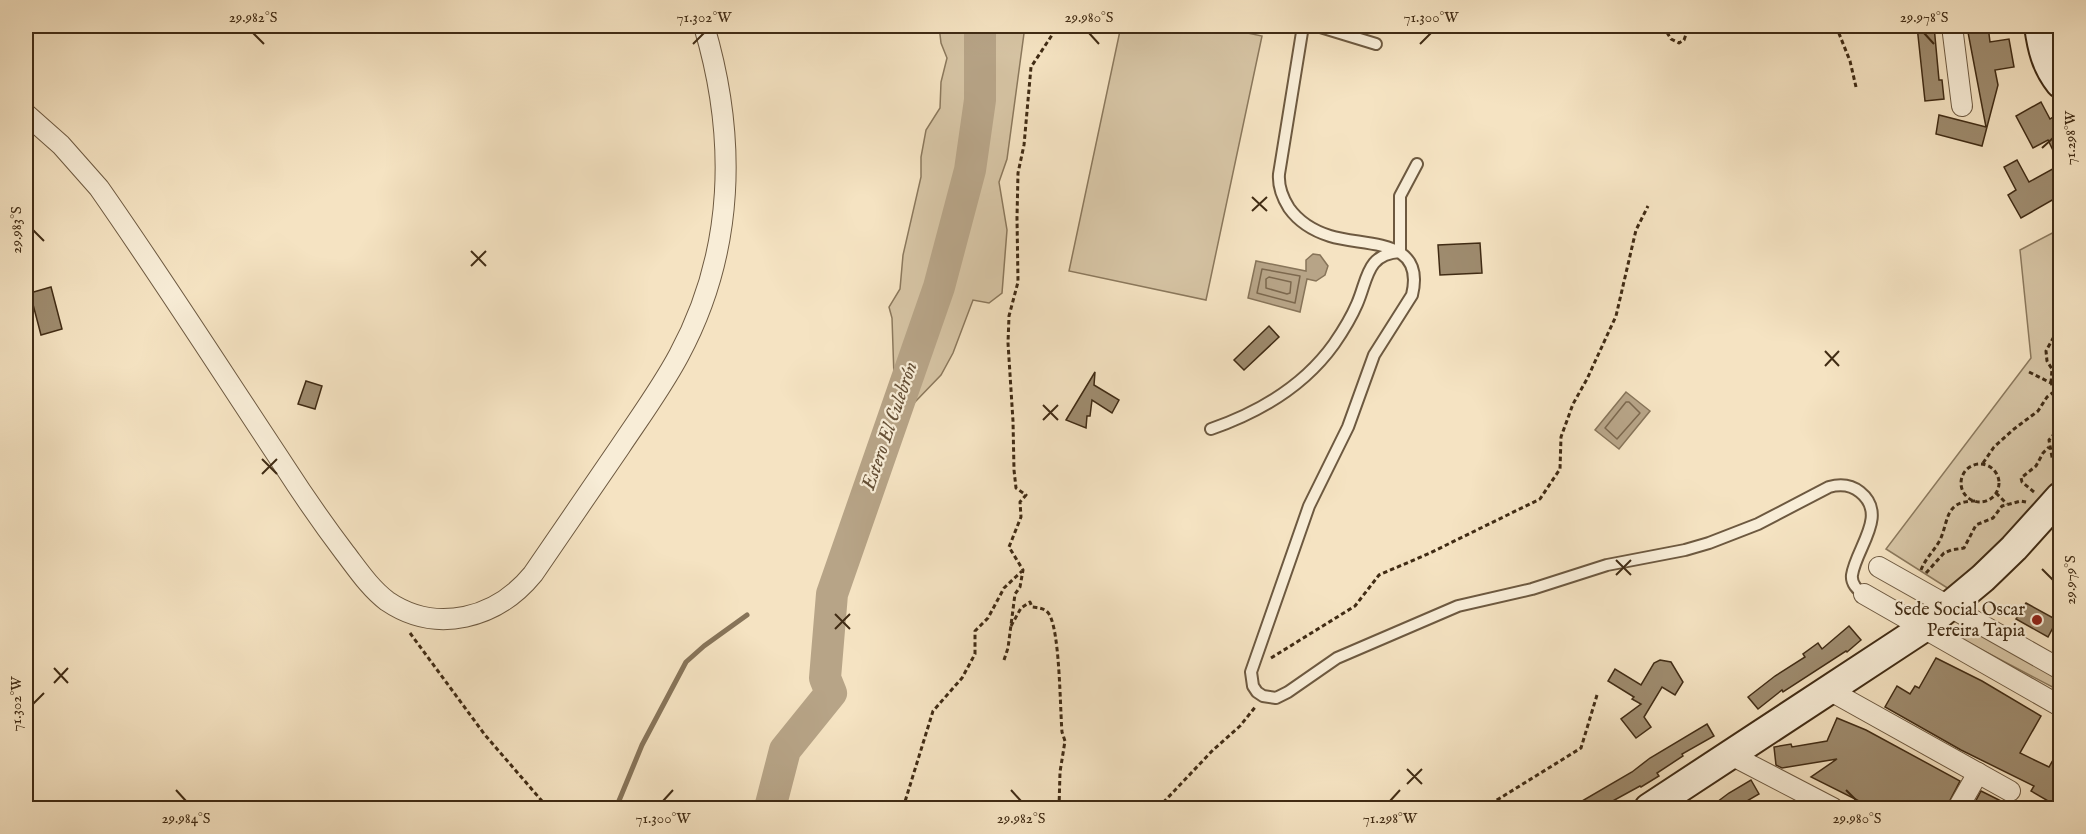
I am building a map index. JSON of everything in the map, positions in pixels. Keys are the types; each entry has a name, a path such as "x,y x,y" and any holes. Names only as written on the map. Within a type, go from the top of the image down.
{"street":[{"path":"26,114 61,145 99,188 312,510 366,581 382,597 402,609 431,618 462,618 476,615 502,603 514,595 533,574 663,384 694,323 715,259 725,192 726,158 722,102 704,26"},
{"path":"1952,26 1962,106"},
{"path":"2039,26 2043,50 2058,76"},
{"path":"1649,808 1923,628 2014,548 2047,498"},
{"path":"1879,567 2061,669"},
{"path":"1864,594 2061,706"},
{"path":"1829,690 2010,791"},
{"path":"1731,755 1819,806"},
{"path":"1958,808 1978,773"}],"lane":[{"path":"1303,26 1279,174 1278,185 1283,198 1302,223 1315,231 1348,240 1380,244 1400,252 1412,268 1414,276 1412,295 1374,355 1348,427 1309,506 1251,672 1253,686 1263,696 1276,698 1283,696 1337,658 1458,606 1532,589 1607,565 1710,543 1758,524 1837,485 1855,488 1868,500 1871,508 1871,525 1851,576 1855,586 1864,594"},
{"path":"1317,26 1376,44"},
{"path":"1400,252 1400,196 1417,164"},
{"path":"1211,429 1258,410 1300,381 1326,354 1347,326 1371,266 1383,255 1400,252"}],"path":[{"path":"1004,660 1008,648 1015,594 1020,587 1023,570 1009,547 1021,517 1020,502 1026,495 1016,488 1008,343 1009,316 1018,282 1018,173 1024,145 1031,67 1058,26"},
{"path":"1663,26 1671,39 1679,43 1684,40 1689,26"},
{"path":"1836,26 1850,61 1856,87"},
{"path":"1270,659 1355,606 1379,575 1539,499 1560,469 1561,437 1573,404 1616,316 1636,230 1648,206"},
{"path":"2050,383 2052,369 2046,351 2056,333 2061,329"},
{"path":"2029,372 2050,383 2055,391"},
{"path":"1983,464 1994,447 2038,411 2047,397 2055,391 2061,392"},
{"path":"2061,427 2052,434 2049,440 2054,461 2061,471"},
{"path":"2047,498 2022,482 2021,478 2033,470 2049,447"},
{"path":"1915,587 1924,564 1941,537 1949,513 1965,501 1975,501 1986,501 1996,493 1998,476 1990,467 1983,464 1968,468 1961,478 1965,495 1975,501"},
{"path":"1996,493 2007,504"},
{"path":"1915,587 1938,558 1947,551 1964,548 1976,525 1993,518 2002,506 2024,501 2030,504"},
{"path":"903,808 933,711 962,678 975,654 975,631 988,618 1004,588 1023,570"},
{"path":"1011,626 1021,608 1030,602 1032,606 1046,611 1051,617 1055,636 1062,732 1065,741 1060,772 1059,808"},
{"path":"406,629 429,656 485,735 548,808"},
{"path":"1484,808 1581,748 1597,695"},
{"path":"1158,808 1213,750 1240,726 1263,696"}],"shaded area":[{"path":"939,26 1025,26 1007,159 999,182 1007,230 1002,293 989,303 973,300 953,353 941,375 889,429 889,401 894,377 892,318 889,307 900,289 903,255 921,177 921,157 926,130 940,108 941,82 947,58 941,43"},
{"path":"1121,26 1214,26 1262,36 1206,300 1069,271"},
{"path":"2060,229 2060,486 1949,589 1886,549 2031,358 2020,250"},
{"path":"1969,629 2060,679 2060,691 1967,642 1963,639 1962,633"}],"water":[{"path":"1313,254 1320,255 1328,266 1325,275 1316,281 1307,279 1300,312 1248,298 1256,261 1306,271 1306,260"},
{"path":"1626,392 1650,411 1619,449 1595,430"}],"building":[{"path":"1917,26 1934,26 1939,80 1942,80 1944,99 1925,101"},
{"path":"1988,26 1990,42 2009,39 2014,67 1995,70 1998,85 1982,146 1936,134 1939,115 1986,127 1967,27"},
{"path":"2041,102 2050,119 2053,117 2061,131 2061,195 2021,218 2008,195 2016,190 2004,167 2017,160 2029,182 2060,165 2048,140 2033,148 2016,116"},
{"path":"1480,243 1482,273 1440,275 1438,245"},
{"path":"51,287 62,329 41,335 30,293"},
{"path":"1269,326 1279,337 1244,370 1234,360"},
{"path":"1095,372 1094,385 1119,400 1112,413 1092,400 1086,428 1066,420"},
{"path":"306,381 322,386 315,409 298,404"},
{"name":"Sede Social Oscar Pereira Tapia","path":"2026,603 2057,620 2048,637 2016,619"},
{"path":"1849,626 1861,640 1847,652 1783,692 1782,690 1758,709 1748,697 1805,657 1803,654 1818,643 1822,649"},
{"path":"1936,658 1982,681 2041,716 2020,753 2049,767 2061,746 2061,795 2055,805 2031,791 2034,786 1961,750 1885,707 1897,686 1910,694 1915,686 1919,688"},
{"path":"1660,660 1671,662 1683,682 1675,695 1662,687 1644,717 1651,727 1636,738 1621,719 1641,704 1608,681 1615,669 1641,685 1654,663"},
{"path":"1837,718 1866,730 1960,781 1946,808 1873,808 1811,777 1837,759 1782,768 1776,765 1774,747 1791,744 1792,747 1827,741"},
{"path":"1707,724 1714,736 1682,754 1683,756 1657,773 1659,776 1600,808 1570,808 1632,772 1650,758"},
{"path":"1751,780 1759,794 1735,808 1709,808 1729,793"},
{"path":"1981,791 2015,808 1972,808"}],"waterway":[{"name":"Estero El Culebrón","path":"770,808 785,750 831,693 825,678 832,594 939,287 970,170 980,100 980,26"},
{"path":"616,808 642,745 686,662 747,615"}],"place":[{"name":"Sede Social Oscar Pereira Tapia","path":"2037,620"}]}
